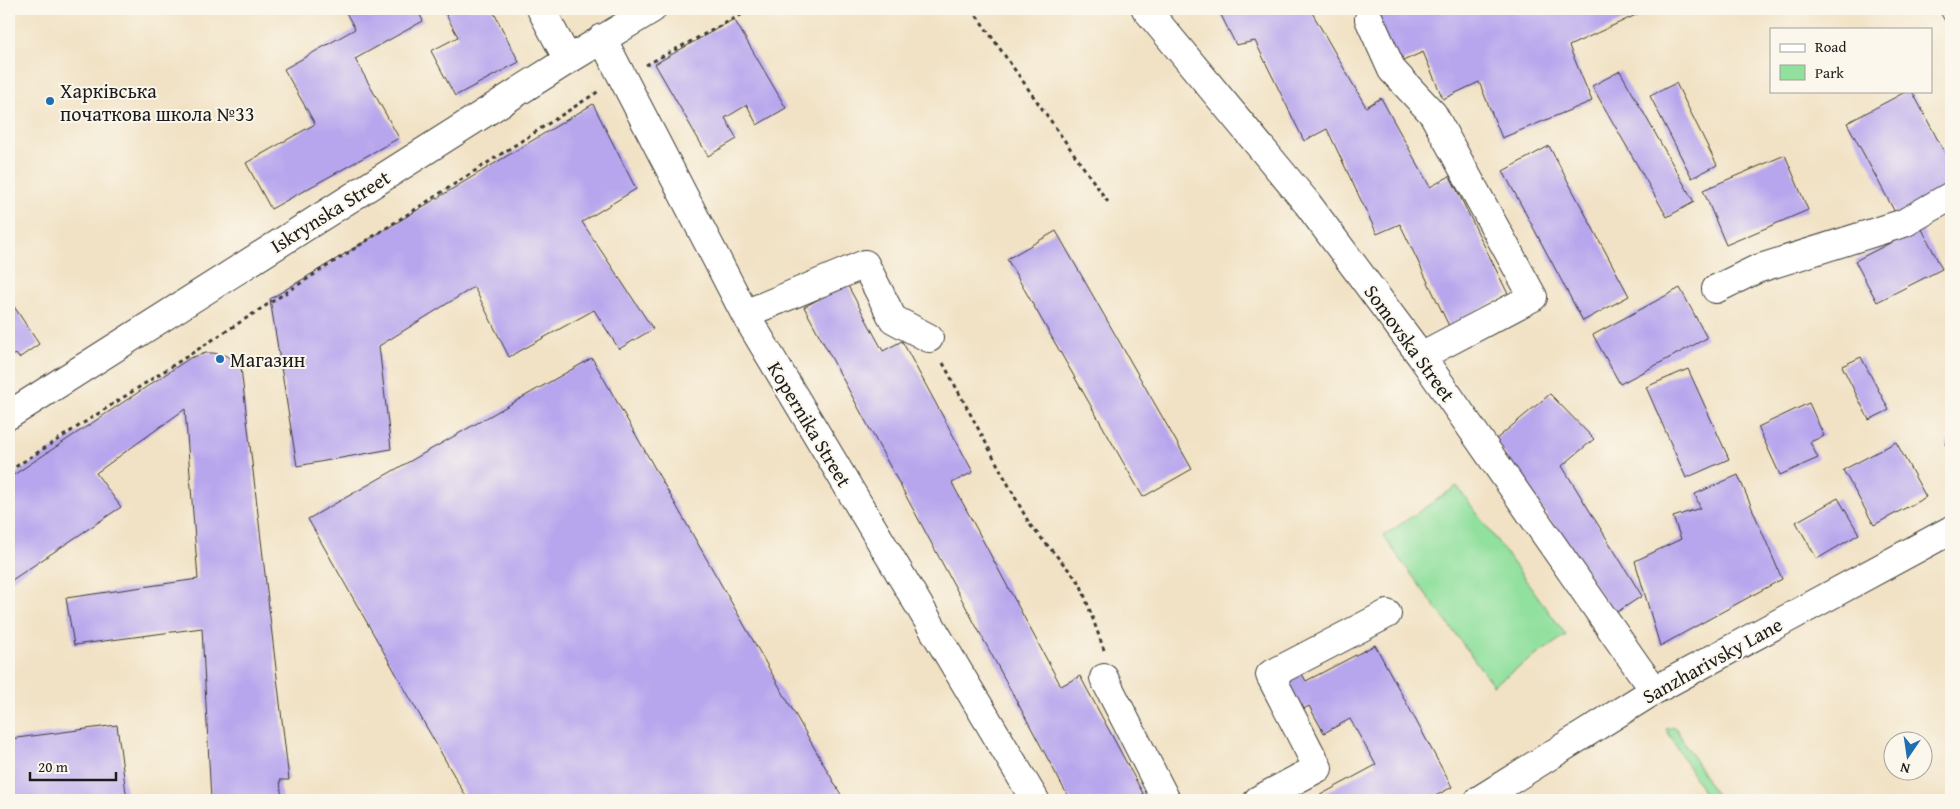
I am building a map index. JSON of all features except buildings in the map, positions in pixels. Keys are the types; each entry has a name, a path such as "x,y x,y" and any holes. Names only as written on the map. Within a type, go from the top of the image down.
{"street":[{"path":"541,9 568,60"},
{"name":"Iskrynska Street","path":"9,415 602,38 652,9"},
{"name":"Somovska Street","path":"1146,9 1307,204 1421,356 1655,690"},
{"path":"1369,19 1392,70 1433,114 1533,297 1421,356"},
{"name":"Kopernika Street","path":"602,38 745,314 1035,800"},
{"path":"1716,288 1757,269 1904,223 1951,196"},
{"path":"745,314 865,264 893,320 929,338"},
{"name":"Sanzharivsky Lane","path":"1496,796 1655,690 1951,530"},
{"path":"1258,800 1318,768 1270,675 1387,614"},
{"path":"1104,678 1166,800"}],"path":[{"path":"9,471 606,86 752,9"},
{"path":"972,9 1110,205"},
{"path":"929,338 1030,525 1080,583 1104,651 1104,678"}],"green space":[{"path":"1457,486 1566,635 1493,685 1383,536"},
{"path":"1675,727 1719,800 1708,800 1666,729"}],"place":[{"name":"Харківська початкова школа №33","path":"50,101"},
{"name":"Магазин","path":"220,359"}]}
